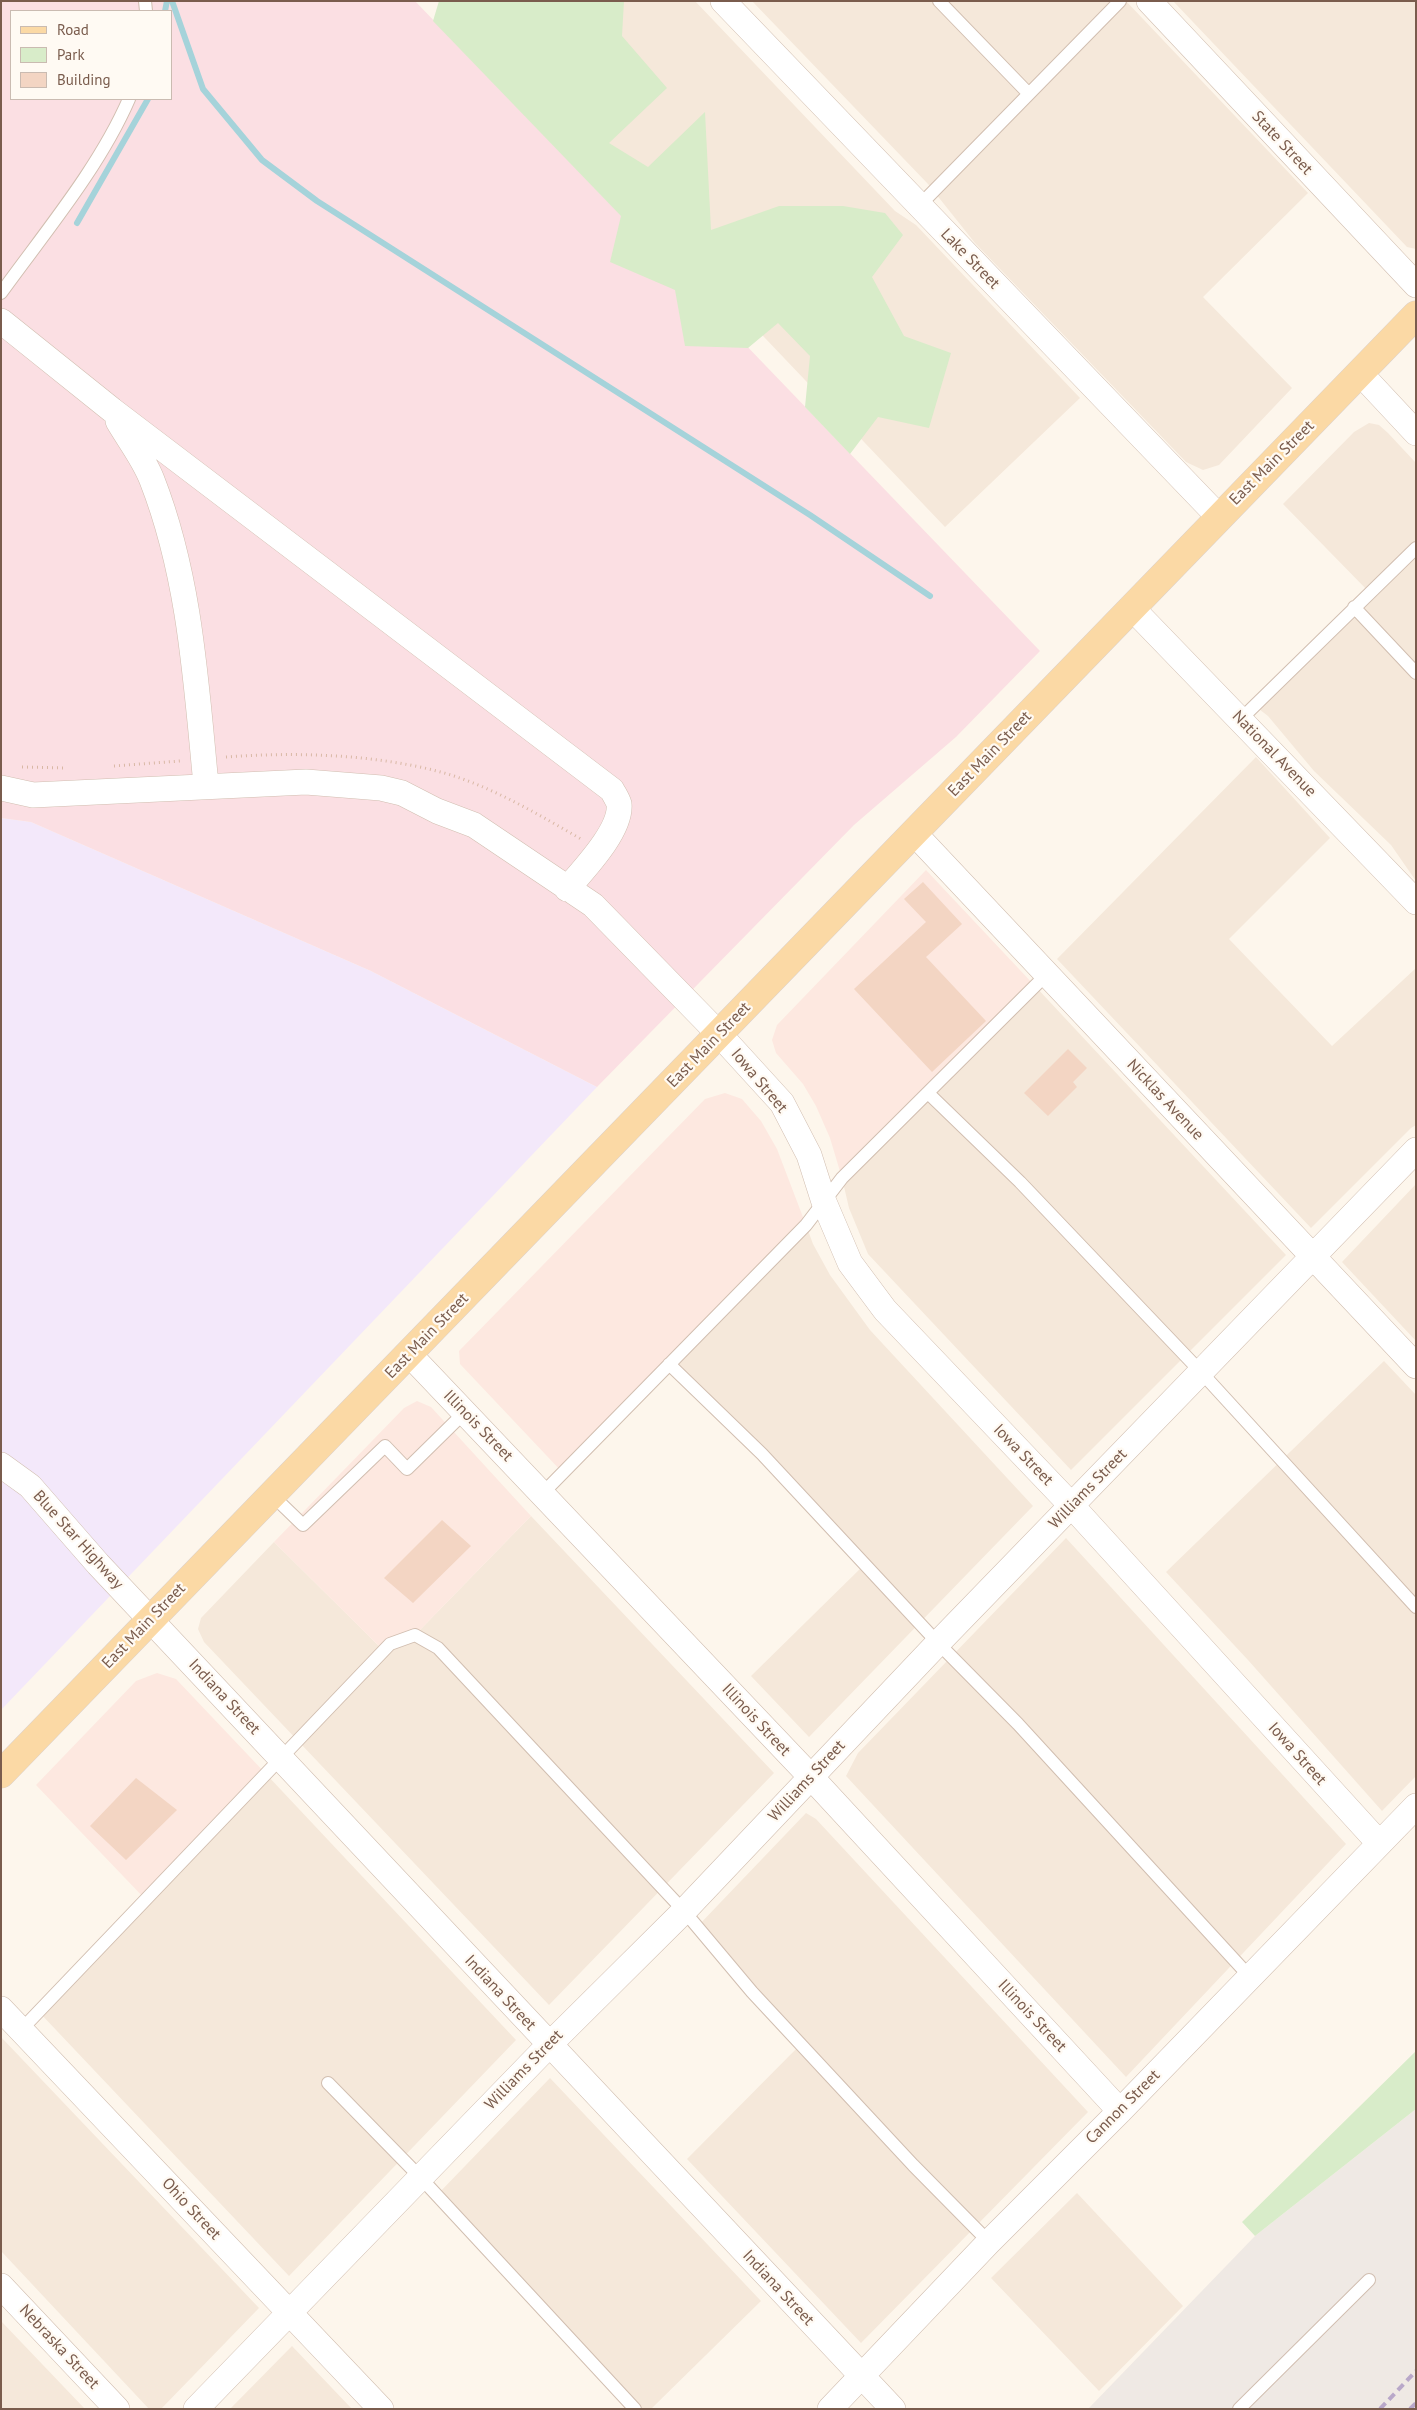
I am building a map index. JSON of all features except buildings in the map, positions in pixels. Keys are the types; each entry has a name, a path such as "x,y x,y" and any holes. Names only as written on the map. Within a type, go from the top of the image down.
{"main road":[{"name":"East Main Street","path":"1,1774 1416,315"}],"street":[{"name":"Lake Street","path":"723,1 1219,516"},
{"name":"State Street","path":"1149,1 1416,285"},
{"path":"1,321 112,410 612,790 619,803 617,820 597,855 567,889"},
{"path":"1360,373 1416,433"},
{"path":"112,410 151,478 177,555 196,671 206,785"},
{"name":"National Avenue","path":"1131,607 1416,902"},
{"name":"Iowa Street","path":"1,788 33,795 206,785 306,782 381,788 402,793 437,811 474,825 535,864 567,889 593,905 719,1034 782,1103 809,1155 824,1202 850,1263 885,1310 1072,1506 1379,1844"},
{"name":"Nicklas Avenue","path":"914,833 1416,1366"},
{"name":"Williams Street","path":"196,2409 549,2045 684,1911 938,1643 1416,1150"},
{"name":"Illinois Street","path":"409,1354 810,1777 1120,2110"},
{"name":"Blue Star Highway","path":"1,1465 30,1486 151,1620"},
{"name":"Indiana Street","path":"151,1620 893,2409"},
{"name":"Cannon Street","path":"830,2409 989,2242 1416,1806"},
{"name":"Ohio Street","path":"1,2009 381,2409"},
{"name":"Nebraska Street","path":"1,2286 117,2409"}],"lane":[{"path":"940,1 1029,94"},
{"path":"919,206 1120,1"},
{"path":"1,293 74,192 119,121 129,100"},
{"path":"1241,719 1416,548"},
{"path":"1354,607 1416,673"},
{"path":"542,1494 806,1225 842,1178 1047,974"},
{"path":"928,1093 1020,1182 1200,1372 1416,1607"},
{"path":"670,1364 762,1454 938,1643 1018,1724 1250,1977"},
{"path":"272,1495 303,1525 385,1446 407,1469 465,1412"},
{"path":"21,2030 390,1644 415,1635 438,1648 684,1911 758,1999 913,2165 989,2242"},
{"path":"328,2083 420,2177 635,2409"},
{"path":"1238,2409 1369,2280"}],"shaded area":[{"path":"1,1 415,1 1040,651 956,737 854,825 597,1087 371,971 31,822 1,818"},
{"path":"444,1 695,1 895,211 916,225 1080,398 945,527"},
{"path":"752,1 1126,1 1308,193 1203,297 1292,388 1219,465 1203,470 1186,462 975,243 928,184"},
{"path":"1173,1 1416,1 1416,249 1407,247"},
{"path":"1369,423 1379,425 1416,463 1416,881 1391,845 1314,771 1268,716 1255,706 1369,592 1283,504 1354,432"},
{"path":"1256,757 1330,838 1229,939 1332,1046 1416,968 1416,1125 1311,1228 1057,959"},
{"path":"1,818 31,822 371,971 597,1087 1,1710"},
{"path":"926,870 1035,986 842,1178 830,1138 816,1106 803,1084 776,1053 772,1040 777,1025"},
{"path":"1035,986 1286,1255 1071,1470 868,1254 849,1208 842,1178"},
{"path":"725,1093 742,1099 761,1121 777,1149 806,1225 563,1473 460,1364 459,1351 705,1099"},
{"path":"1416,1184 1416,1341 1342,1262"},
{"path":"806,1225 813,1244 830,1275 870,1330 1033,1506 809,1737 751,1676 865,1564 669,1364"},
{"path":"1384,1361 1416,1395 1416,1776 1382,1811 1248,1660 1166,1572"},
{"path":"417,1401 431,1407 531,1516 415,1635 384,1651 274,1542 404,1408"},
{"path":"531,1516 774,1773 549,2005 204,1642 198,1629 201,1618 274,1542 384,1651 415,1635"},
{"path":"1066,1538 1346,1844 1126,2077 846,1776 858,1753"},
{"path":"157,1673 176,1679 267,1775 146,1900 36,1785 136,1681"},
{"path":"267,1775 516,2040 289,2276 39,2012"},
{"path":"806,1813 816,1819 1088,2112 861,2343 687,2159 801,2044 697,1927"},
{"path":"1,2037 259,2308 161,2409 149,2409 1,2251"},
{"path":"550,2078 761,2301 651,2409 635,2409 437,2195"},
{"path":"1416,2109 1416,2409 1088,2409 1255,2236"},
{"path":"1077,2193 1183,2306 1099,2391 991,2278"},
{"path":"1,2321 85,2409 1,2409"},
{"path":"292,2346 352,2409 230,2409"}],"green space":[{"path":"439,1 624,1 622,36 667,88 609,143 648,167 705,112 711,230 779,206 843,206 885,213 903,235 872,277 904,336 951,353 929,428 878,417 850,454 805,407 810,356 778,323 748,348 685,346 675,290 610,262 621,216 433,21"},
{"path":"1416,2051 1416,2109 1255,2236 1242,2222"}],"waterway":[{"path":"165,10 167,1"},
{"path":"172,1 203,89 262,160 317,201 810,515 930,596"},
{"path":"77,223 147,100"}],"railway":[{"path":"1380,2409 1416,2371"},
{"path":"1410,2409 1416,2403"}]}
